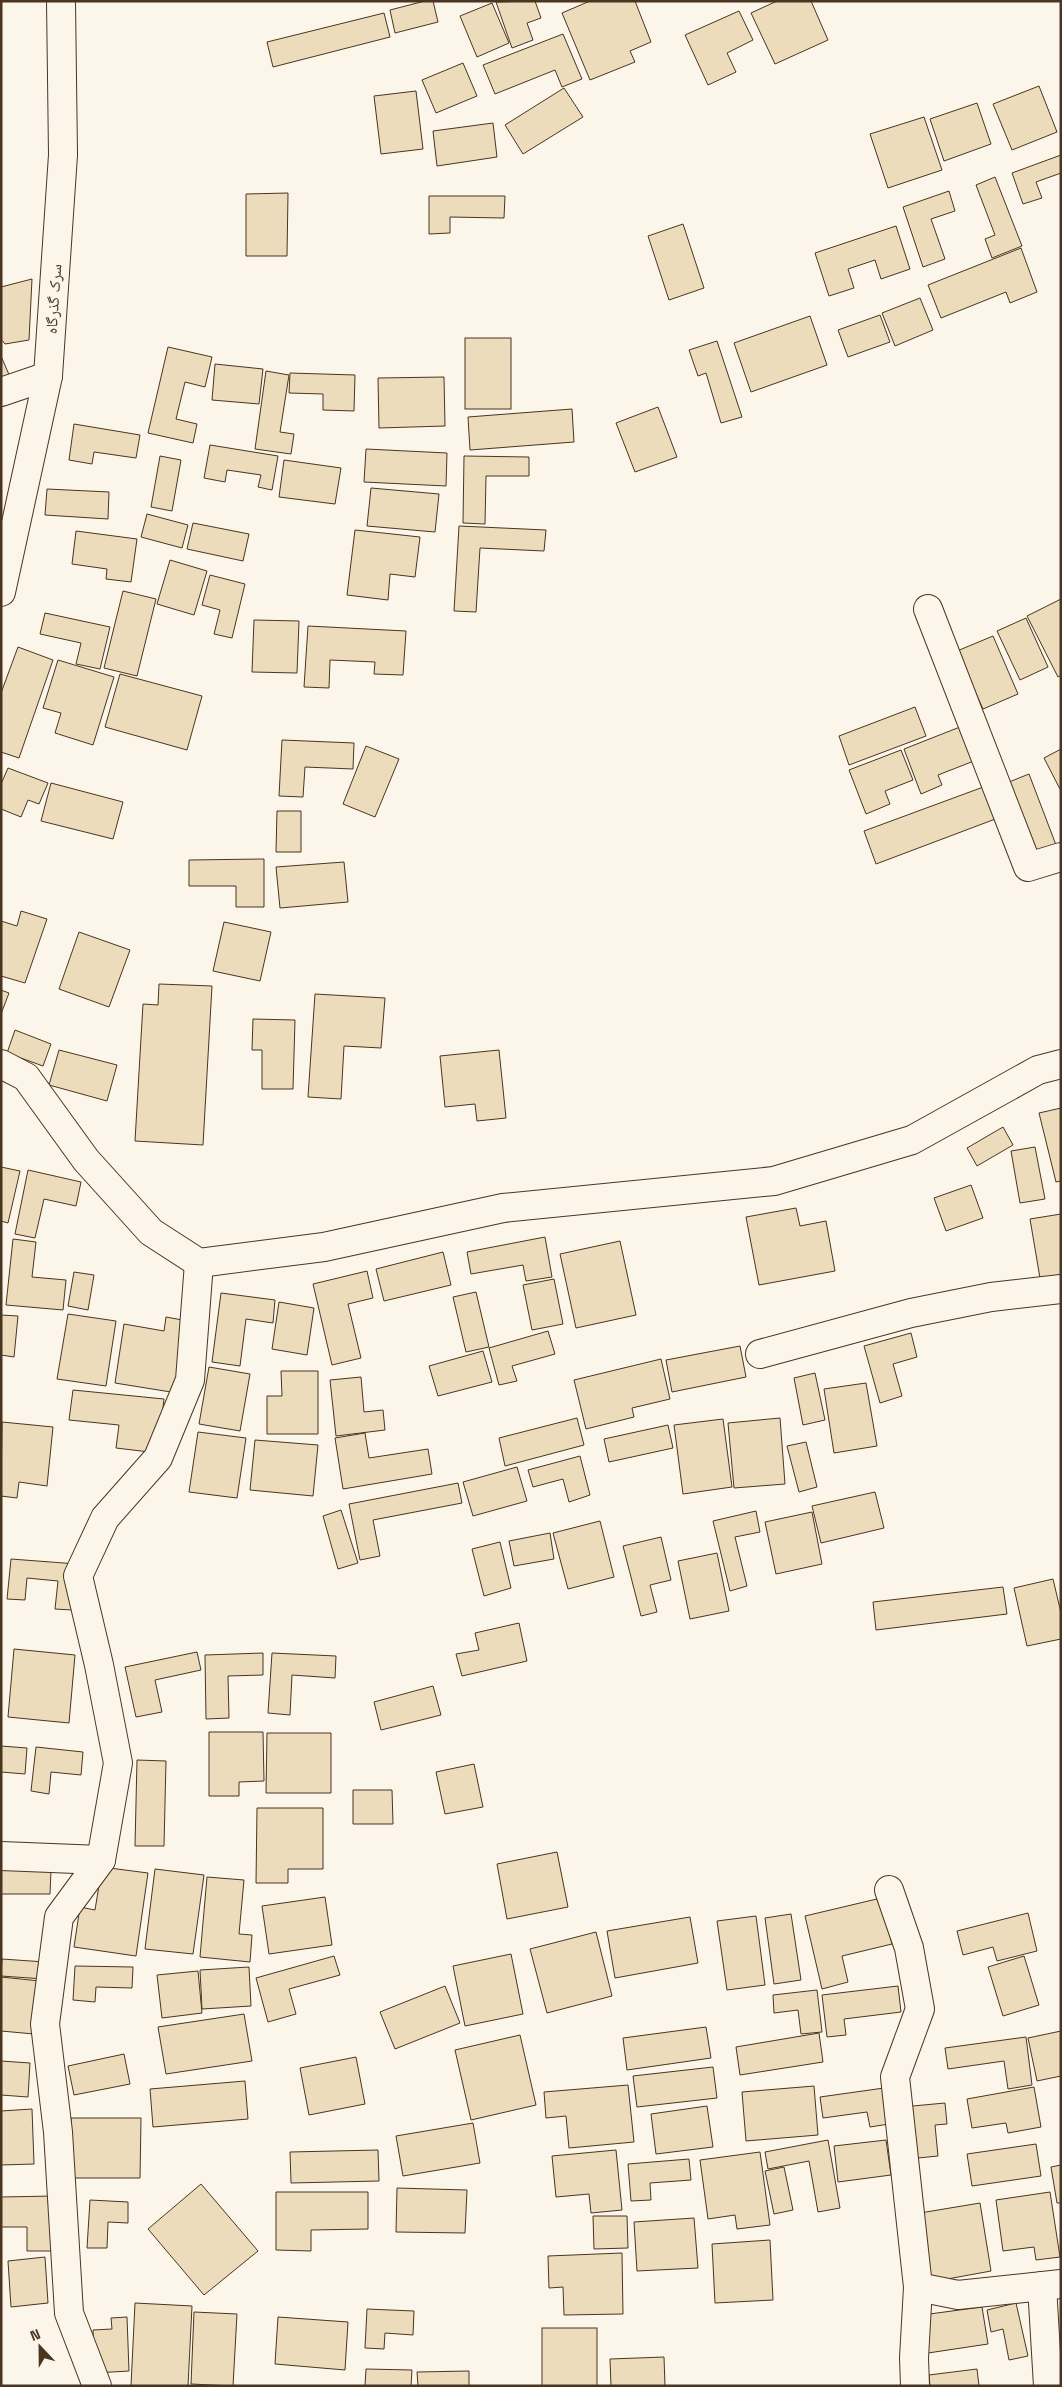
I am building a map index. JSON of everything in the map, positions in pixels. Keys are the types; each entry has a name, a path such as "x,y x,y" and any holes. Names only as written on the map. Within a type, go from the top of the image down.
{"street":[{"name":"سرک گذرگاه","path":"1,592 48,376 64,156 61,1"},
{"path":"1,392 48,376"},
{"path":"928,609 1028,867 1061,857"},
{"path":"1,1064 26,1078 86,1160 151,1232 199,1263 324,1247 503,1208 774,1181 912,1140 1038,1070 1061,1064"},
{"path":"97,2386 69,2314 58,2132 45,2024 59,1917 101,1860 118,1763 99,1665 78,1576 105,1518 158,1458 190,1380 199,1263"},
{"path":"760,1354 911,1313 991,1297 1061,1289"},
{"path":"1,1856 101,1860"},
{"path":"888,1890 909,1948 920,2009 895,2078 918,2287 914,2358 916,2386"},
{"path":"918,2287 958,2295 1051,2285 1048,2386"}],"building":[{"path":"425,1 433,1 438,22 395,33 390,10"},
{"path":"535,1 541,18 527,23 533,40 512,48 496,2"},
{"path":"590,1 635,1 651,42 630,51 635,62 590,80 562,13"},
{"path":"777,1 811,1 828,40 775,64 751,13"},
{"path":"492,3 509,43 477,57 460,16"},
{"path":"739,11 753,40 727,53 736,72 708,85 685,35"},
{"path":"384,13 390,37 273,67 267,42"},
{"path":"563,34 582,79 562,87 555,70 495,94 483,65"},
{"path":"463,63 477,96 436,113 422,80"},
{"path":"1039,86 1057,132 1012,150 993,104"},
{"path":"564,88 583,117 523,154 505,125"},
{"path":"416,91 423,149 381,154 374,96"},
{"path":"977,103 991,144 944,161 930,119"},
{"path":"924,117 942,170 888,188 870,134"},
{"path":"493,123 497,157 437,166 433,131"},
{"path":"1061,155 1061,173 1036,182 1042,198 1023,204 1012,173"},
{"path":"995,177 1022,246 992,258 985,239 995,235 976,185"},
{"path":"949,191 955,211 931,219 945,259 923,267 903,207"},
{"path":"288,193 287,256 246,256 246,194"},
{"path":"429,196 505,196 504,218 450,217 450,233 429,234"},
{"path":"683,224 704,288 669,300 648,236"},
{"path":"896,226 910,269 881,279 875,260 848,269 854,288 829,296 815,253"},
{"path":"1021,248 1037,292 1010,303 1006,292 941,318 928,285"},
{"path":"32,279 29,340 5,344 1,339 1,287"},
{"path":"920,298 933,330 895,346 882,313"},
{"path":"880,315 890,342 848,357 838,330"},
{"path":"810,316 827,365 751,392 734,343"},
{"path":"465,338 511,338 511,409 465,409"},
{"path":"717,341 742,417 721,423 706,373 698,376 689,350"},
{"path":"168,347 212,357 205,387 185,382 176,419 197,424 193,443 148,433"},
{"path":"1,356 10,377 1,381"},
{"path":"215,364 263,369 259,404 212,400"},
{"path":"266,371 289,375 280,432 294,434 291,454 255,449"},
{"path":"290,373 355,375 354,411 323,410 323,394 289,393"},
{"path":"444,377 445,426 379,428 378,378"},
{"path":"658,407 677,457 635,472 616,423"},
{"path":"572,409 574,442 470,450 468,417"},
{"path":"74,424 140,435 136,458 94,452 92,464 69,460"},
{"path":"210,445 278,456 272,490 258,487 261,475 227,470 225,482 204,478"},
{"path":"366,449 447,453 446,486 364,482"},
{"path":"160,456 181,460 172,511 151,507"},
{"path":"464,456 529,457 529,476 486,476 485,524 463,523"},
{"path":"284,460 341,468 335,504 279,497"},
{"path":"371,488 439,494 435,532 367,526"},
{"path":"47,489 109,492 108,519 45,515"},
{"path":"147,514 188,525 182,548 141,537"},
{"path":"193,523 249,534 243,561 187,549"},
{"path":"459,526 546,530 544,551 480,548 476,612 454,611"},
{"path":"355,530 420,537 415,577 390,574 388,600 347,595"},
{"path":"76,531 137,539 131,582 106,579 107,569 72,564"},
{"path":"170,560 207,571 194,615 157,604"},
{"path":"210,575 245,584 232,638 214,634 220,610 202,605"},
{"path":"123,591 156,599 137,676 104,668"},
{"path":"1061,599 1061,675 1058,677 1027,616"},
{"path":"45,613 110,627 100,669 76,664 81,643 40,634"},
{"path":"1026,618 1048,667 1020,680 997,631"},
{"path":"254,620 299,621 297,673 252,672"},
{"path":"308,626 406,631 403,675 374,674 375,662 330,660 329,688 304,687"},
{"path":"993,636 1018,694 983,709 957,651"},
{"path":"18,647 53,660 19,758 1,752 1,693"},
{"path":"58,660 114,677 93,745 55,733 61,713 43,708"},
{"path":"120,674 202,696 187,750 105,727"},
{"path":"915,707 926,736 849,765 839,736"},
{"path":"965,725 979,759 938,775 942,785 921,794 904,749"},
{"path":"282,740 354,743 353,769 305,767 303,797 279,796"},
{"path":"366,746 399,759 375,817 343,804"},
{"path":"1061,749 1061,791 1044,758"},
{"path":"901,750 913,780 885,791 890,804 866,814 849,770"},
{"path":"8,768 48,783 39,804 28,800 21,817 1,809 1,784"},
{"path":"1029,774 1056,845 1031,854 1004,784"},
{"path":"51,783 123,802 113,839 41,821"},
{"path":"986,786 998,818 876,864 864,831"},
{"path":"277,811 301,811 301,852 276,852"},
{"path":"264,859 264,907 236,907 236,886 189,886 189,860"},
{"path":"344,862 348,902 280,908 276,867"},
{"path":"21,911 47,919 25,983 1,976 1,921 17,926"},
{"path":"224,922 271,932 260,981 213,971"},
{"path":"79,932 130,950 109,1007 59,989"},
{"path":"159,984 212,986 203,1145 135,1141 143,1004 158,1005"},
{"path":"1,990 9,993 1,1014"},
{"path":"315,994 385,998 381,1048 344,1046 341,1099 308,1097"},
{"path":"253,1019 295,1020 293,1089 262,1089 262,1050 252,1050"},
{"path":"15,1030 51,1044 43,1066 7,1053"},
{"path":"59,1050 117,1065 107,1101 49,1085"},
{"path":"499,1050 506,1118 477,1121 475,1104 445,1107 440,1056"},
{"path":"1061,1108 1061,1181 1056,1182 1039,1113"},
{"path":"1003,1127 1013,1145 977,1166 967,1148"},
{"path":"1035,1147 1045,1199 1020,1203 1011,1151"},
{"path":"1,1167 20,1171 8,1223 1,1221"},
{"path":"28,1170 81,1182 76,1206 44,1199 35,1238 15,1234"},
{"path":"971,1185 983,1218 946,1231 934,1198"},
{"path":"796,1208 800,1226 826,1221 835,1271 759,1285 746,1217"},
{"path":"1061,1214 1061,1280 1041,1284 1030,1219"},
{"path":"545,1237 552,1277 526,1281 523,1265 471,1274 467,1252"},
{"path":"13,1239 36,1242 32,1277 66,1280 63,1310 6,1305"},
{"path":"620,1241 636,1315 576,1328 560,1254"},
{"path":"443,1252 451,1285 384,1301 376,1269"},
{"path":"367,1271 373,1298 348,1304 361,1358 332,1365 313,1284"},
{"path":"74,1272 94,1275 88,1310 68,1306"},
{"path":"554,1279 563,1324 532,1330 523,1285"},
{"path":"476,1292 489,1347 466,1352 453,1297"},
{"path":"221,1293 275,1300 273,1323 246,1319 240,1366 212,1362"},
{"path":"279,1302 314,1308 307,1355 272,1349"},
{"path":"68,1314 116,1321 106,1386 57,1379"},
{"path":"1,1315 18,1316 14,1357 1,1355"},
{"path":"166,1317 188,1321 177,1393 115,1383 124,1324 164,1331"},
{"path":"548,1331 555,1354 512,1366 517,1381 499,1385 489,1348"},
{"path":"911,1333 917,1357 893,1364 902,1396 880,1403 864,1346"},
{"path":"740,1346 746,1377 672,1392 666,1360"},
{"path":"483,1351 492,1382 438,1396 429,1366"},
{"path":"661,1359 670,1399 632,1408 634,1417 586,1429 574,1380"},
{"path":"209,1367 250,1374 240,1431 199,1424"},
{"path":"281,1371 318,1371 318,1434 267,1434 267,1396 282,1396"},
{"path":"815,1373 825,1420 803,1425 794,1378"},
{"path":"361,1377 364,1412 383,1410 385,1430 336,1436 330,1380"},
{"path":"866,1383 877,1446 834,1453 824,1389"},
{"path":"73,1390 164,1399 158,1453 116,1448 119,1425 69,1420"},
{"path":"577,1418 584,1445 505,1466 499,1438"},
{"path":"780,1418 785,1484 734,1488 728,1423"},
{"path":"723,1419 732,1487 683,1494 674,1425"},
{"path":"2,1422 53,1427 47,1486 19,1482 17,1498 1,1496"},
{"path":"668,1425 673,1448 609,1462 604,1439"},
{"path":"198,1432 246,1438 237,1498 189,1492"},
{"path":"365,1433 369,1458 428,1449 432,1474 343,1489 335,1438"},
{"path":"255,1440 318,1445 313,1496 250,1490"},
{"path":"806,1442 817,1487 799,1492 787,1446"},
{"path":"580,1456 590,1495 569,1502 563,1479 533,1487 528,1470"},
{"path":"517,1467 527,1501 473,1516 463,1482"},
{"path":"458,1483 462,1503 373,1520 380,1556 360,1560 349,1504"},
{"path":"875,1492 884,1528 821,1543 812,1506"},
{"path":"341,1510 358,1563 338,1569 323,1516"},
{"path":"756,1511 760,1532 735,1537 747,1586 730,1591 713,1521"},
{"path":"812,1512 822,1564 776,1574 765,1522"},
{"path":"600,1521 614,1577 568,1589 553,1533"},
{"path":"550,1533 554,1559 514,1566 509,1541"},
{"path":"661,1537 671,1580 650,1585 657,1612 641,1616 623,1546"},
{"path":"500,1542 511,1588 484,1596 472,1549"},
{"path":"717,1553 729,1611 690,1619 678,1561"},
{"path":"11,1559 77,1564 72,1610 55,1609 58,1581 27,1578 25,1600 7,1599"},
{"path":"1053,1579 1061,1613 1061,1639 1027,1646 1014,1588"},
{"path":"1003,1587 1007,1614 876,1630 873,1602"},
{"path":"519,1623 527,1661 462,1676 456,1654 479,1650 475,1633"},
{"path":"14,1649 75,1655 69,1723 8,1717"},
{"path":"197,1652 201,1670 155,1680 162,1712 136,1717 125,1667"},
{"path":"263,1653 263,1675 228,1676 229,1718 206,1719 205,1655"},
{"path":"272,1653 336,1656 335,1678 292,1675 290,1715 268,1713"},
{"path":"433,1686 441,1715 381,1730 374,1702"},
{"path":"209,1732 263,1732 264,1781 239,1782 239,1796 209,1796"},
{"path":"267,1733 331,1733 331,1793 266,1793"},
{"path":"1,1746 27,1748 25,1774 1,1772"},
{"path":"36,1747 83,1752 81,1775 51,1772 49,1794 31,1791"},
{"path":"137,1760 166,1761 164,1846 135,1846"},
{"path":"474,1764 483,1807 445,1814 436,1772"},
{"path":"353,1790 392,1790 393,1824 353,1824"},
{"path":"257,1808 323,1808 323,1869 288,1869 288,1883 256,1883"},
{"path":"557,1852 568,1907 507,1919 497,1864"},
{"path":"102,1867 148,1873 136,1956 74,1947 80,1907 95,1910"},
{"path":"1,1869 51,1870 50,1894 1,1894"},
{"path":"155,1869 204,1875 193,1954 145,1949"},
{"path":"207,1877 244,1880 239,1934 252,1935 250,1962 200,1957"},
{"path":"325,1897 332,1945 269,1954 262,1906"},
{"path":"881,1898 892,1944 842,1956 848,1982 822,1989 805,1916"},
{"path":"1028,1913 1037,1951 997,1961 993,1947 963,1955 957,1931"},
{"path":"791,1914 801,1980 774,1984 765,1918"},
{"path":"756,1916 765,1985 727,1990 717,1921"},
{"path":"690,1917 698,1963 615,1978 607,1931"},
{"path":"596,1932 612,1996 547,2013 530,1949"},
{"path":"511,1954 523,2014 465,2026 453,1966"},
{"path":"334,1956 340,1975 289,1989 296,2014 268,2022 256,1978"},
{"path":"1024,1956 1039,2005 1003,2016 988,1967"},
{"path":"2,1959 45,1962 44,1979 1,1976"},
{"path":"75,1966 133,1967 132,1988 96,1987 95,2002 73,2000"},
{"path":"249,1967 251,2006 202,2009 200,1970"},
{"path":"198,1971 202,2013 162,2018 157,1975"},
{"path":"1,1977 40,1981 34,2034 1,2031"},
{"path":"445,1986 460,2023 395,2049 380,2012"},
{"path":"898,1986 901,2012 844,2019 846,2035 827,2037 822,1995"},
{"path":"817,1990 822,2032 801,2034 798,2010 774,2013 773,1995"},
{"path":"244,2014 252,2061 166,2074 158,2027"},
{"path":"706,2027 711,2058 627,2070 623,2038"},
{"path":"1061,2031 1061,2076 1037,2081 1028,2038"},
{"path":"819,2033 823,2062 740,2075 736,2047"},
{"path":"520,2035 536,2105 471,2120 455,2050"},
{"path":"1026,2037 1032,2085 1008,2089 1004,2061 948,2069 945,2048"},
{"path":"124,2054 130,2084 74,2095 68,2066"},
{"path":"356,2057 365,2104 309,2115 300,2068"},
{"path":"1,2061 30,2063 28,2097 1,2095"},
{"path":"713,2067 717,2098 637,2107 633,2076"},
{"path":"245,2081 248,2119 153,2127 150,2089"},
{"path":"628,2085 634,2142 569,2148 566,2116 546,2118 544,2092"},
{"path":"814,2086 818,2135 746,2141 742,2092"},
{"path":"1034,2087 1041,2127 1008,2133 1006,2123 972,2128 967,2099"},
{"path":"884,2088 889,2124 870,2127 867,2112 823,2118 820,2097"},
{"path":"945,2103 947,2124 935,2125 938,2156 908,2159 902,2107"},
{"path":"707,2106 713,2147 656,2154 651,2114"},
{"path":"32,2109 34,2164 1,2165 1,2111"},
{"path":"71,2118 141,2118 140,2178 71,2178"},
{"path":"473,2123 480,2163 403,2176 396,2136"},
{"path":"828,2140 840,2208 818,2212 809,2161 768,2169 765,2152"},
{"path":"886,2140 891,2175 838,2182 834,2146"},
{"path":"1036,2144 1041,2176 972,2186 967,2154"},
{"path":"378,2150 379,2181 291,2183 290,2152"},
{"path":"616,2150 622,2210 591,2213 589,2194 556,2197 552,2156"},
{"path":"760,2152 770,2225 737,2229 735,2215 708,2219 700,2160"},
{"path":"689,2159 691,2180 650,2183 651,2200 631,2201 628,2164"},
{"path":"1061,2165 1061,2203 1057,2203 1051,2167"},
{"path":"784,2167 793,2210 774,2214 765,2171"},
{"path":"201,2184 258,2251 204,2295 148,2229"},
{"path":"397,2188 467,2190 465,2233 396,2232"},
{"path":"276,2192 368,2192 368,2229 311,2230 311,2251 276,2250"},
{"path":"1050,2192 1060,2257 1036,2260 1034,2247 1003,2251 996,2200"},
{"path":"54,2196 55,2251 27,2251 27,2227 1,2227 1,2197"},
{"path":"90,2200 128,2202 128,2223 108,2222 107,2248 87,2248"},
{"path":"980,2203 991,2271 931,2282 920,2213"},
{"path":"593,2216 627,2216 628,2248 594,2249"},
{"path":"694,2218 698,2268 637,2271 634,2222"},
{"path":"770,2240 773,2300 715,2303 712,2244"},
{"path":"622,2253 623,2314 564,2315 563,2287 549,2288 548,2256"},
{"path":"45,2257 48,2303 11,2307 8,2261"},
{"path":"135,2303 192,2306 188,2386 131,2386"},
{"path":"1016,2303 1028,2356 1009,2360 1003,2329 991,2332 987,2310"},
{"path":"982,2307 988,2344 928,2353 922,2315"},
{"path":"367,2309 414,2311 413,2335 385,2333 384,2349 365,2348"},
{"path":"194,2312 237,2314 233,2386 191,2384"},
{"path":"127,2317 129,2371 95,2373 93,2330 112,2329 111,2318"},
{"path":"278,2317 348,2322 345,2370 275,2364"},
{"path":"542,2328 597,2328 597,2386 542,2386"},
{"path":"664,2357 665,2386 611,2386 610,2359"},
{"path":"366,2369 412,2370 411,2386 365,2386"},
{"path":"977,2369 979,2386 930,2386 929,2375"},
{"path":"469,2371 469,2386 418,2386 417,2372"}]}
